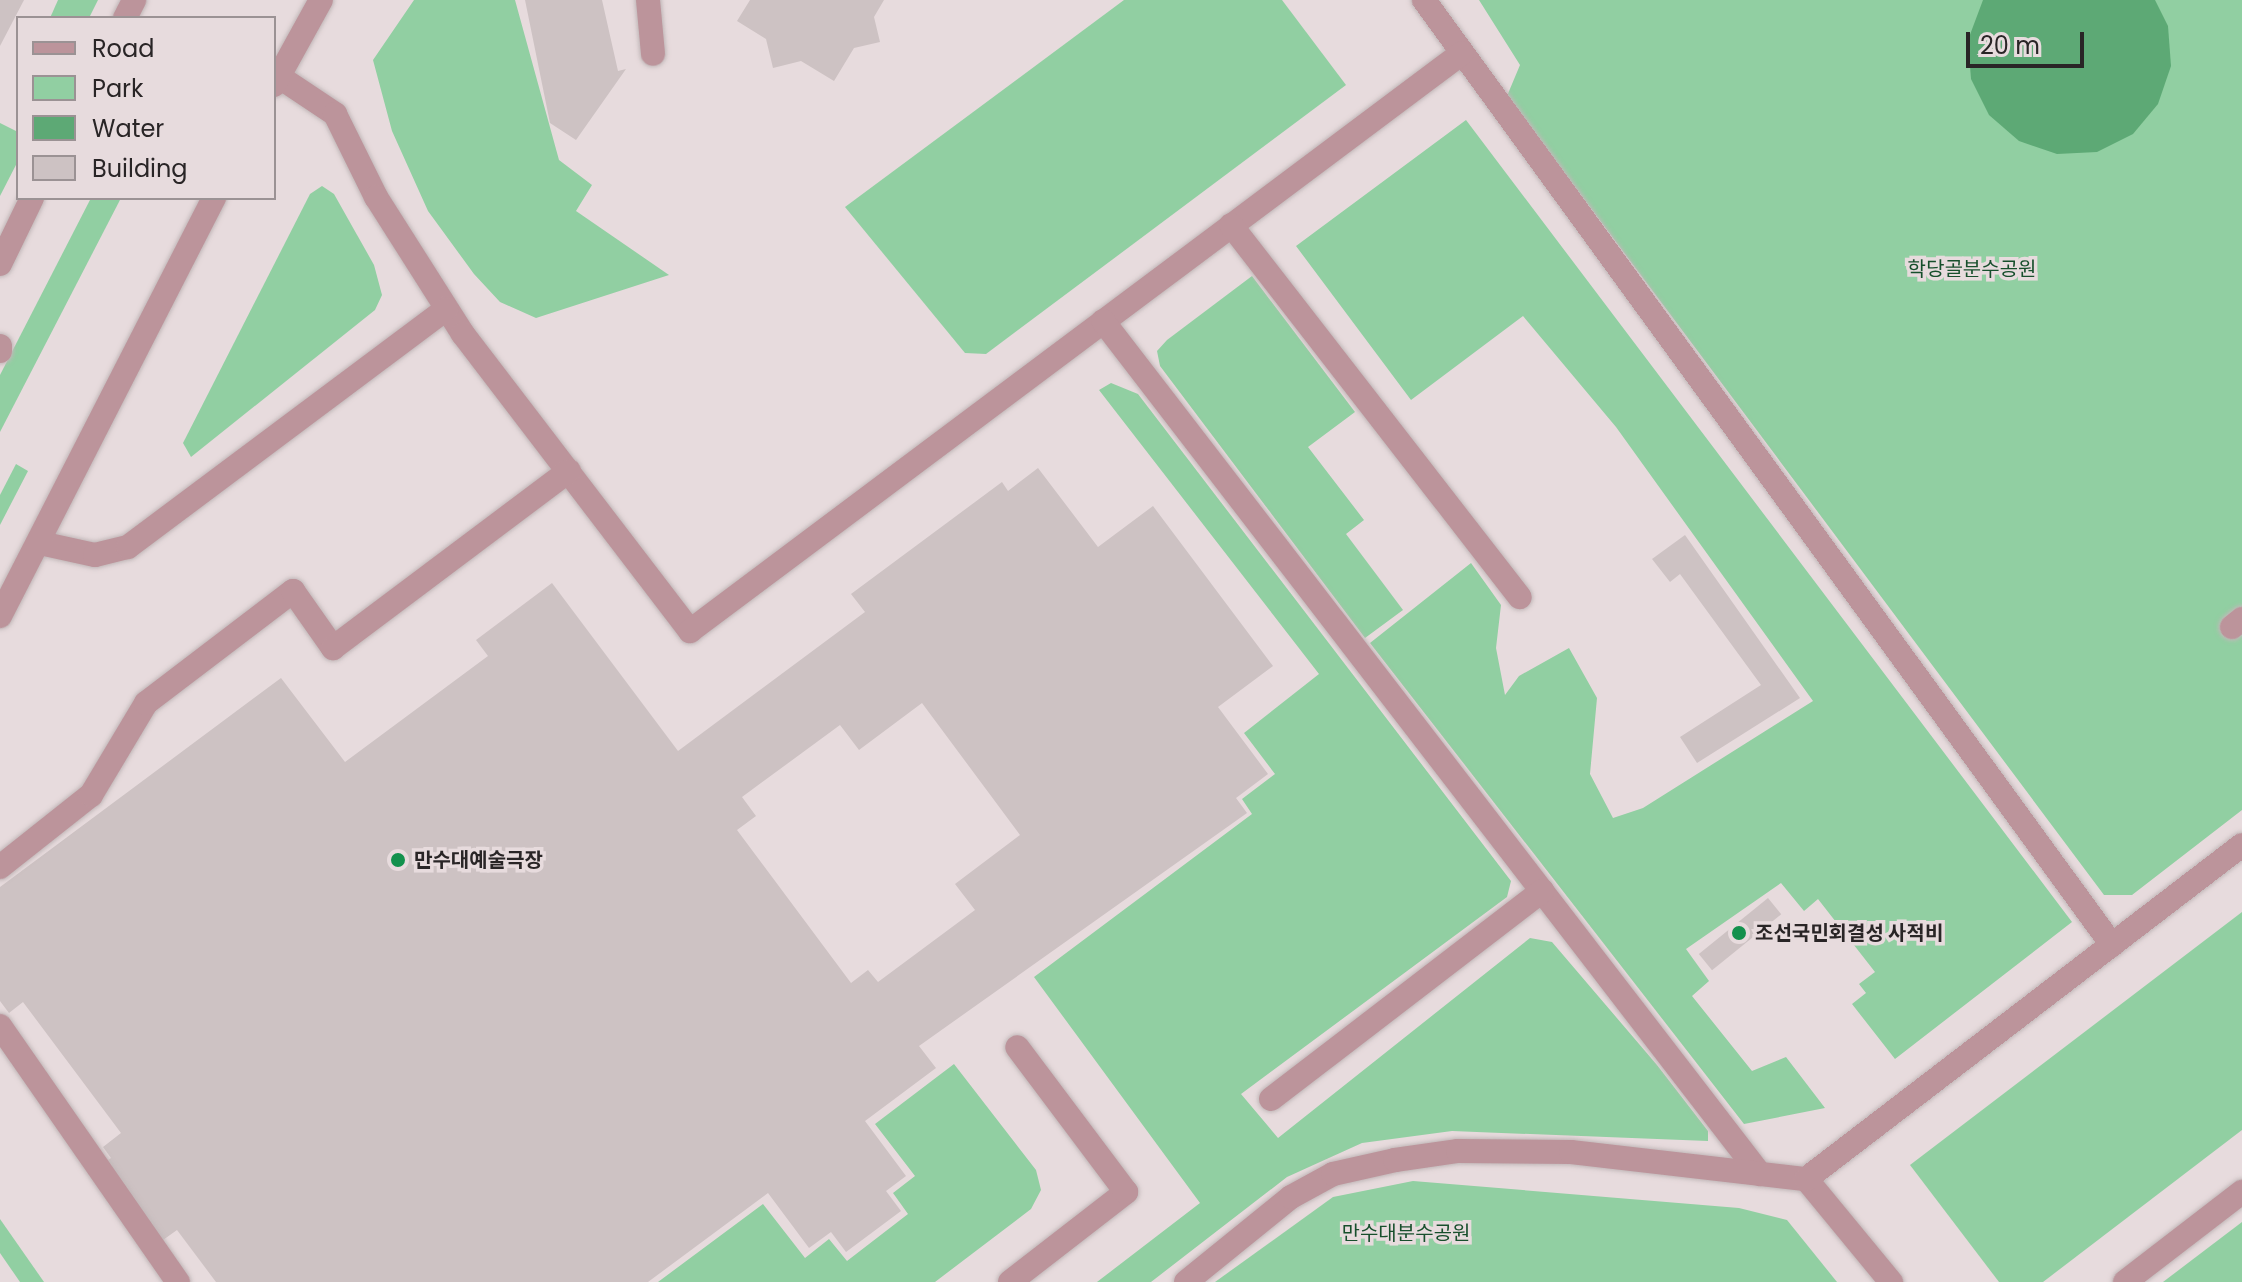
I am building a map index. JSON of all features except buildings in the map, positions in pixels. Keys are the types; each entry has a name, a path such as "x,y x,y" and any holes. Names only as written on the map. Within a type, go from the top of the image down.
{"street":[{"path":"321,0 276,81 335,114 446,309 690,631 1462,53"},
{"path":"648,0 653,54"},
{"path":"1424,0 2112,945"},
{"path":"0,264 31,200"},
{"path":"0,616 40,543 212,200"},
{"path":"1231,225 1520,597"},
{"path":"40,543 95,555 128,547 446,309"},
{"path":"1103,321 1760,1174"},
{"path":"0,867 91,795 146,703 293,591 333,648 569,471"},
{"path":"1186,1282 1291,1197 1333,1174 1395,1160 1458,1151 1571,1152 1806,1179 2242,845"},
{"path":"1271,1099 1542,891"},
{"path":"0,1026 178,1282"},
{"path":"1010,1282 1126,1192 1017,1047"},
{"path":"1806,1179 1891,1282"},
{"path":"2125,1282 2242,1192"}],"green space":[{"path":"58,0 98,0 90,16 51,16"},
{"path":"414,0 515,0 559,160 592,185 576,211 669,275 536,318 500,302 474,274 428,211 392,131 373,60"},
{"path":"1124,0 1282,0 1346,85 986,354 965,353 845,207"},
{"name":"학당골분수공원","path":"1479,0 2242,0 2242,810 2132,895 2104,895 1507,96 1520,65"},
{"path":"1466,120 2072,922 1895,1059 1852,1004 1866,993 1859,984 1875,972 1818,899 1804,911 1781,883 1686,949 1709,981 1692,996 1752,1071 1786,1057 1825,1108 1744,1124 1370,643 1471,563 1501,605 1496,648 1505,695 1519,676 1569,648 1597,698 1590,774 1613,818 1643,808 1813,701 1616,427 1523,316 1411,400 1296,246"},
{"path":"0,123 16,131 16,165 0,196"},
{"path":"322,186 334,194 374,265 382,295 375,310 191,457 183,443 310,194"},
{"path":"90,200 120,200 0,432 0,375"},
{"path":"1252,276 1355,412 1308,447 1364,520 1346,534 1403,610 1365,638 1160,366 1157,351 1167,340"},
{"path":"1111,383 1138,394 1511,881 1507,897 1241,1094 1278,1138 1530,938 1552,942 1657,1065 1708,1131 1708,1141 1452,1131 1362,1143 1287,1177 1151,1282 1097,1282 1200,1203 1034,977 1252,814 1242,799 1275,774 1244,733 1319,674 1099,390"},
{"path":"16,464 28,471 0,525 0,495"},
{"path":"2242,912 2242,1130 2043,1282 1999,1282 1910,1165"},
{"path":"954,1064 1036,1170 1041,1190 1031,1209 935,1282 658,1282 763,1204 805,1258 829,1239 847,1261 908,1214 893,1193 915,1176 875,1124"},
{"name":"만수대분수공원","path":"1413,1181 1739,1208 1787,1220 1837,1282 1215,1282 1333,1197"},
{"path":"0,1219 44,1282 20,1282 0,1253"},
{"path":"2242,1222 2242,1282 2163,1282"}],"water":[{"path":"1983,0 2155,0 2168,26 2171,66 2158,104 2133,134 2097,152 2057,154 2019,141 1989,115 1971,79 1968,40"}],"place":[{"name":"만수대예술극장","path":"398,860"},
{"name":"조선국민회결성 사적비","path":"1739,933"}]}
